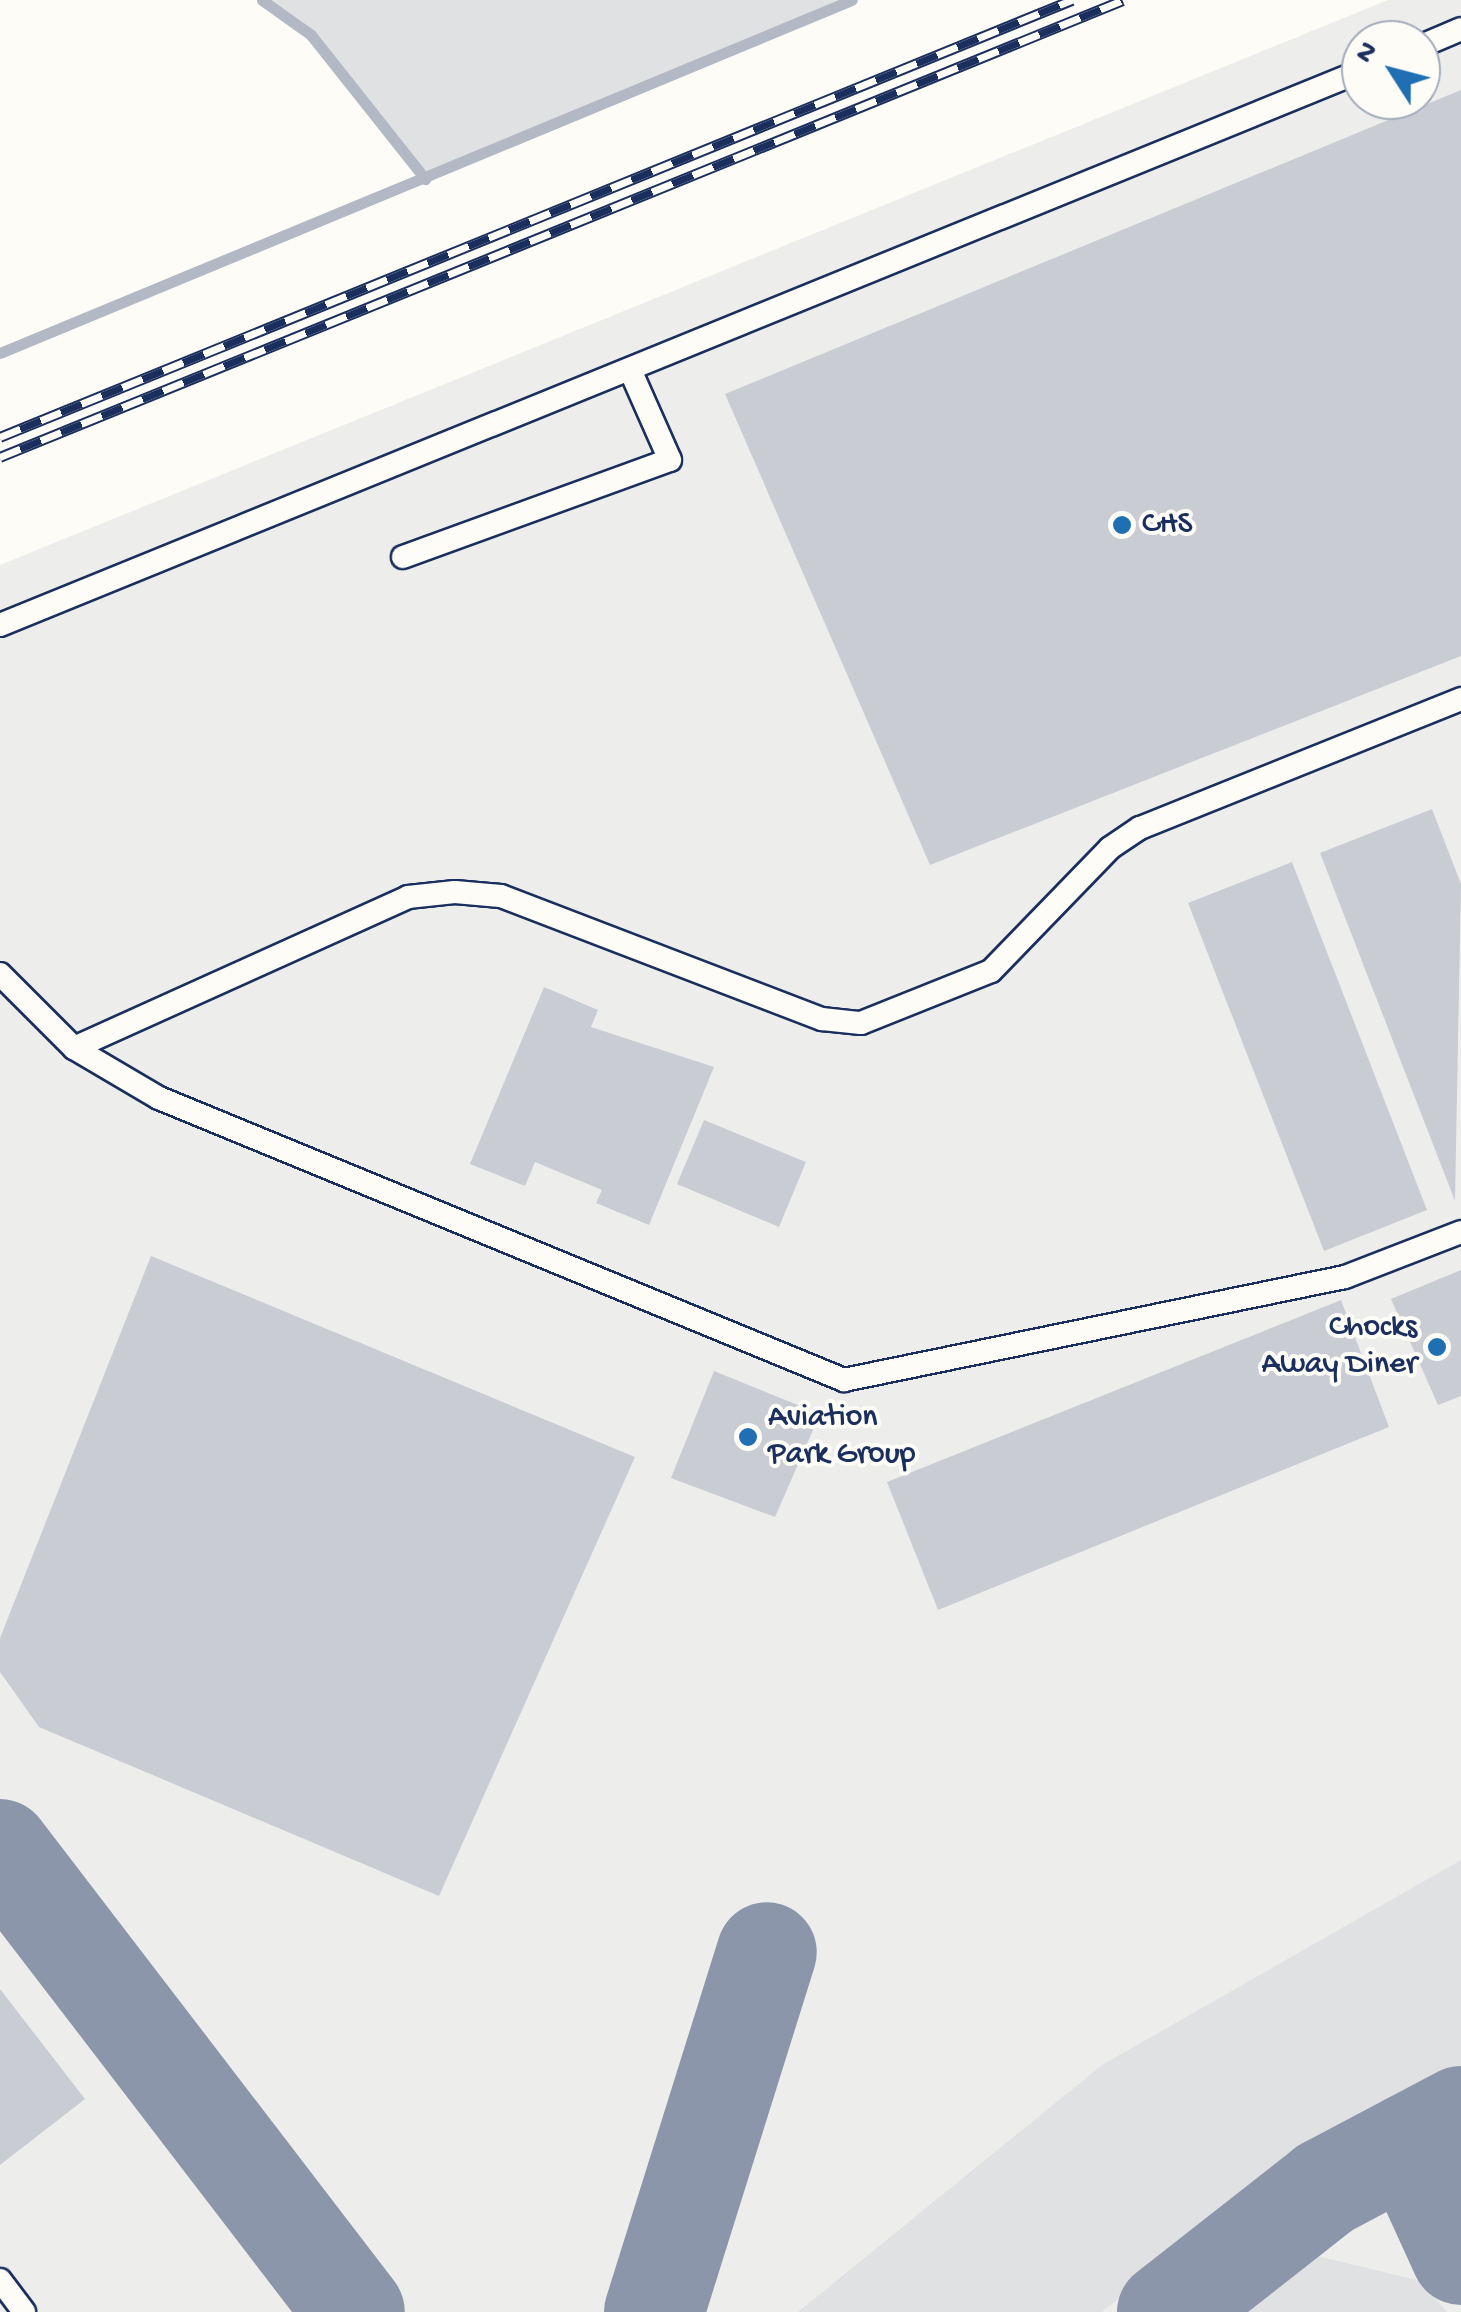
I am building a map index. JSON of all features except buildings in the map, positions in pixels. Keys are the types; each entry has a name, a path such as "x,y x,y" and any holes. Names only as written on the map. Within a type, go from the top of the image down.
{"lane":[{"path":"0,625 631,372 1341,79"},
{"path":"403,557 670,460 631,372"},
{"path":"74,1048 408,897 455,892 501,896 822,1020 862,1023 991,972 1110,848 1140,828 1461,699"},
{"path":"0,974 74,1048 160,1098 844,1380 1345,1276 1461,1232"},
{"path":"0,2280 24,2312"}],"shaded area":[{"path":"262,0 852,0 425,179 311,35"},
{"path":"1388,0 1461,0 1461,2312 0,2312 0,565"},
{"path":"1461,1860 1461,2069 1294,2157 1102,2312 798,2312 1102,2065"},
{"path":"1317,2256 1421,2281 1447,2312 1247,2312"}],"waterway":[{"path":"262,0 311,35 425,179"},
{"path":"0,353 852,0"}],"taxiway":[{"path":"0,1849 355,2312"},
{"path":"654,2312 767,1952"},
{"path":"1167,2312 1325,2188 1461,2116"},
{"path":"1410,2143 1461,2255"}],"railway":[{"path":"0,437 1072,0"},
{"path":"0,457 1123,0"}],"place":[{"name":"CHS","path":"1122,525"},
{"name":"Chocks Away Diner","path":"1437,1347"},
{"name":"Aviation Park Group","path":"748,1437"}]}
